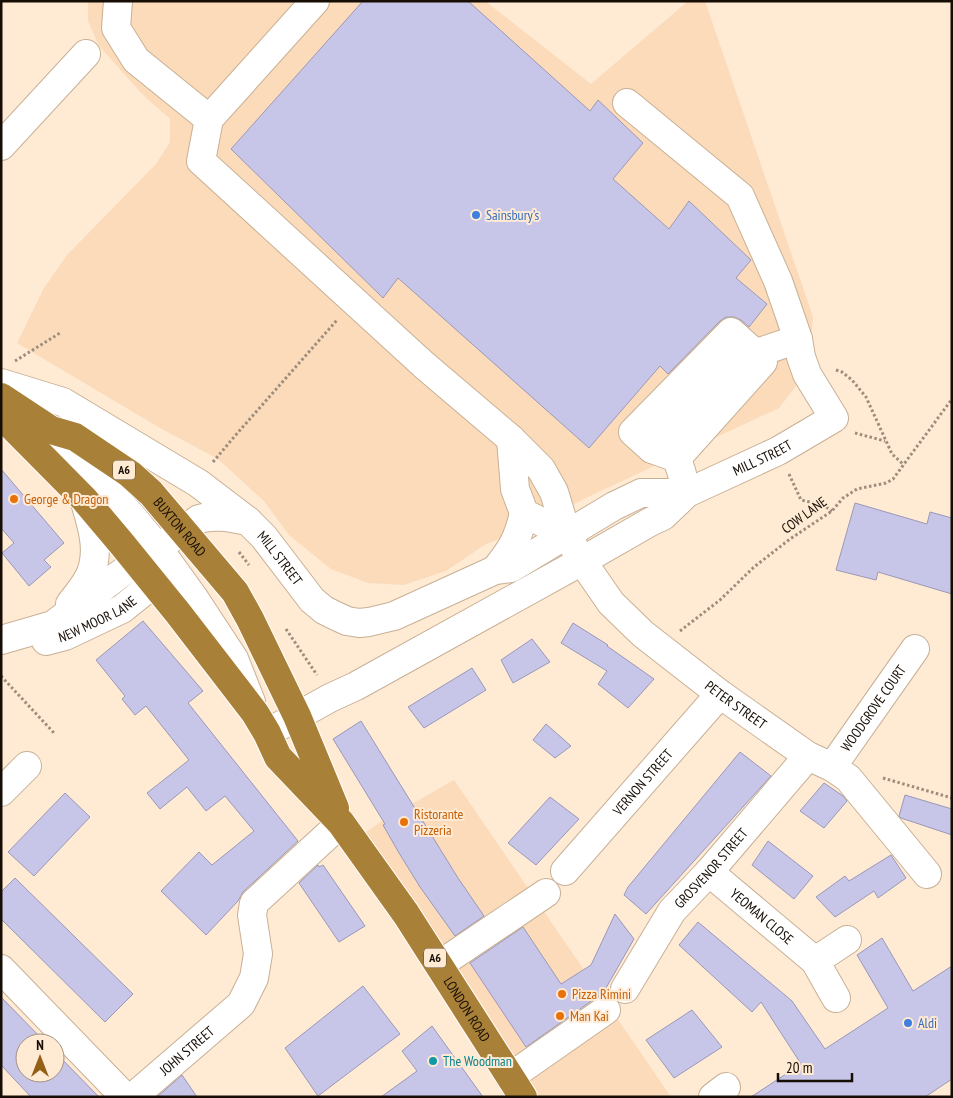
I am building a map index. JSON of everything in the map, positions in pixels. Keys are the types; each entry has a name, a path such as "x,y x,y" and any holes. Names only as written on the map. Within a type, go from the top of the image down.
{"highway":[{"name":"BUXTON ROAD","path":"1,396 51,430 75,436 130,474 151,493 235,592 297,716"},
{"name":"A6","path":"1,415 150,565 178,613 261,723"},
{"name":"LONDON ROAD","path":"297,716 341,823"},
{"name":"LONDON ROAD","path":"261,723 278,757 341,823 406,914 517,1087"}],"street":[{"path":"118,1 116,28 136,60 210,119"},
{"path":"315,1 210,119 201,161 424,365 511,439 515,489 524,513 519,534 496,570"},
{"path":"1,146 86,54"},
{"path":"627,103 740,196 778,280 798,339 801,358 807,374 834,418"},
{"path":"677,458 652,449 754,351 798,339"},
{"path":"677,458 762,362 754,351"},
{"name":"MILL STREET","path":"6,373 62,402 139,449 188,476 248,520 264,537 312,600 324,610 347,621 369,622 394,616 496,570 512,568 614,506 641,493 688,492"},
{"name":"MILL STREET","path":"261,723 297,716 356,686 663,516 688,492 778,450 834,418"},
{"name":"A6","path":"51,430 130,514 150,565 194,598 234,659 261,723"},
{"name":"PETER STREET","path":"511,439 541,469 554,492 567,535 582,561 611,603 643,634 720,694 829,767 927,874"},
{"path":"677,458 688,492"},
{"path":"54,625 82,589 90,574 94,556 94,534 84,499"},
{"path":"524,513 567,535"},
{"name":"NEW MOOR LANE","path":"1,645 38,644 65,636 122,609 150,565 183,530 199,519 206,517 248,520"},
{"name":"NEW MOOR LANE","path":"1,640 54,625 116,577 150,565"},
{"name":"WOODGROVE COURT","path":"829,767 915,649"},
{"name":"VERNON STREET","path":"565,871 720,694"},
{"path":"1,792 27,766"},
{"name":"GROSVENOR STREET","path":"625,989 672,911 709,872 829,767"},
{"name":"JOHN STREET","path":"133,1097 241,1004 254,978 258,954 252,915 254,903 341,823"},
{"name":"YEOMAN CLOSE","path":"709,872 815,961 836,998"},
{"path":"439,965 546,893"},
{"path":"815,961 847,940"},
{"path":"1,969 126,1097"},
{"path":"517,1087 606,1010"}],"path":[{"path":"212,464 234,436 354,301"},
{"path":"6,373 60,333"},
{"path":"830,369 842,372 852,380 866,397 892,454 904,465"},
{"name":"COW LANE","path":"662,649 672,637 720,600 754,567 790,539 832,511 843,498 857,489 886,483 893,479 952,399"},
{"path":"834,418 857,434 886,441"},
{"path":"778,450 801,500 823,505 832,511"},
{"path":"1,676 54,733"},
{"path":"829,767 868,773 952,798"}],"shaded area":[{"path":"88,1 485,1 591,84 688,1 705,1 813,317 811,341 803,377 779,408 590,496 523,530 486,544 446,571 404,585 368,583 331,569 289,535 264,501 218,459 160,428 17,343 44,288 67,255 156,164 170,142 170,119 143,95 99,46 88,21"},
{"path":"454,780 671,1097 523,1097 354,840 382,821"}],"building":[{"name":"Sainsbury's","path":"363,1 468,1 590,111 598,100 643,143 613,179 669,229 689,201 751,260 736,278 767,304 749,327 741,320 734,317 726,317 668,374 660,366 589,448 398,278 383,298 231,149"},
{"name":"George & Dragon","path":"1,469 64,543 44,560 51,567 29,586 2,553 14,543 1,528"},
{"path":"855,503 927,524 930,512 952,518 952,594 878,572 876,580 836,570"},
{"path":"143,621 203,691 188,703 298,841 243,892 238,901 206,935 161,891 199,852 212,865 254,831 225,796 206,811 187,787 160,809 147,793 189,760 146,706 135,715 122,699 125,696 96,660"},
{"path":"573,623 608,645 654,679 628,708 598,684 607,671 561,643"},
{"path":"532,639 550,662 513,683 501,660"},
{"path":"472,668 486,690 424,728 408,707"},
{"path":"361,721 458,878 484,916 455,936 420,887 383,825 385,824 333,739"},
{"path":"546,724 571,746 555,758 533,740"},
{"path":"740,752 771,776 646,914 624,895 628,887"},
{"path":"824,783 847,801 824,828 800,811"},
{"path":"65,793 90,817 34,876 8,852"},
{"path":"905,795 952,809 952,835 901,818 899,816"},
{"path":"550,797 579,819 536,865 508,843"},
{"path":"768,841 813,876 794,899 752,865"},
{"path":"891,855 906,878 878,898 874,891 835,917 816,897 845,876 849,881"},
{"path":"318,865 319,867 323,865 365,926 339,942 299,883"},
{"path":"15,878 133,994 105,1022 1,919 1,892"},
{"path":"615,914 634,939 602,995 526,1047 470,963 523,927 561,984 591,965"},
{"name":"Aldi","path":"698,922 792,1001 825,1049 888,1008 857,955 882,938 913,991 952,966 952,1079 925,1097 751,1097 801,1064 761,1002 752,1012 679,945"},
{"path":"363,986 400,1034 318,1096 285,1048"},
{"path":"1,997 36,1033 15,1033 15,1080 1,1065"},
{"path":"692,1010 722,1047 674,1078 646,1040"},
{"name":"The Woodman","path":"432,1026 483,1097 381,1097 417,1071 402,1051"},
{"path":"65,1062 99,1097 31,1097 18,1083 65,1083"},
{"path":"182,1075 197,1097 157,1097"}],"place":[{"name":"Sainsbury's","path":"476,215"},
{"name":"George & Dragon","path":"14,499"},
{"name":"Ristorante Pizzeria","path":"404,822"},
{"name":"Pizza Rimini","path":"562,994"},
{"name":"Man Kai","path":"560,1016"},
{"name":"Aldi","path":"908,1023"},
{"name":"The Woodman","path":"433,1061"}]}
